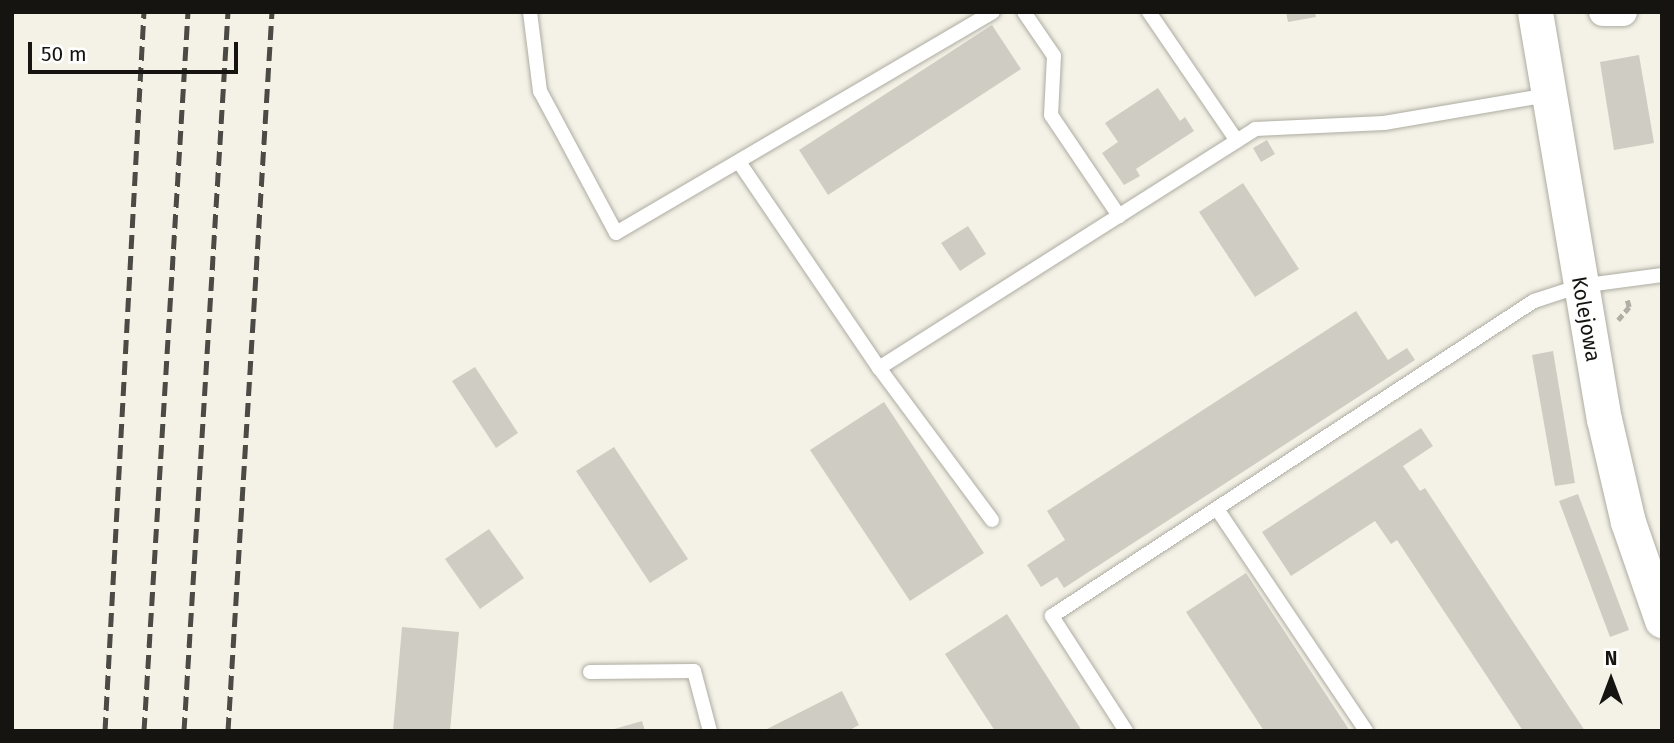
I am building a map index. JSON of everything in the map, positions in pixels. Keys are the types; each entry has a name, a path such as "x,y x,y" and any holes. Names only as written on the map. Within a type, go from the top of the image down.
{"street":[{"name":"Kolejowa","path":"1535,12 1580,286 1628,523 1662,620"},
{"path":"1603,12 1623,12"}],"lane":[{"path":"530,12 540,91 616,233 993,12"},
{"path":"1024,12 1054,56 1051,115 1119,216"},
{"path":"1149,12 1237,141"},
{"path":"879,368 1255,129 1384,123 1548,94"},
{"path":"738,162 879,368 992,520"},
{"path":"1126,731 1052,616 1534,302 1580,286 1662,275"},
{"path":"1217,509 1366,731"},
{"path":"590,672 694,671 710,731"}],"building":[{"path":"1286,12 1315,12 1316,17 1288,22"},
{"path":"992,25 1021,69 828,195 799,150"},
{"path":"1639,55 1654,143 1614,150 1600,62"},
{"path":"1158,88 1180,121 1185,117 1194,131 1136,169 1140,176 1124,185 1102,153 1118,142 1105,123"},
{"path":"1267,140 1275,154 1261,162 1253,148"},
{"path":"1243,183 1299,269 1255,297 1199,212"},
{"path":"968,226 986,254 960,271 941,243"},
{"path":"1356,311 1388,360 1407,348 1415,360 1064,588 1057,577 1041,587 1027,565 1065,540 1047,511"},
{"path":"1553,351 1575,483 1555,486 1532,355"},
{"path":"475,367 518,433 496,448 452,381"},
{"path":"884,402 984,553 910,601 810,450"},
{"path":"1421,428 1433,446 1403,466 1420,491 1425,488 1585,731 1523,731 1397,540 1391,544 1375,521 1291,576 1262,532"},
{"path":"614,447 688,559 650,583 576,471"},
{"path":"1578,494 1629,630 1610,637 1559,501"},
{"path":"489,529 524,578 480,609 445,559"},
{"path":"1246,573 1350,731 1264,731 1186,612"},
{"path":"1007,614 1082,731 995,731 945,654"},
{"path":"402,627 459,632 450,731 393,731"},
{"path":"842,691 859,725 848,731 752,731 767,729"},
{"path":"642,721 645,731 611,731 611,730"}],"railway":[{"path":"105,731 144,12"},
{"path":"144,731 188,12"},
{"path":"184,731 228,12"},
{"path":"228,731 272,12"}]}
